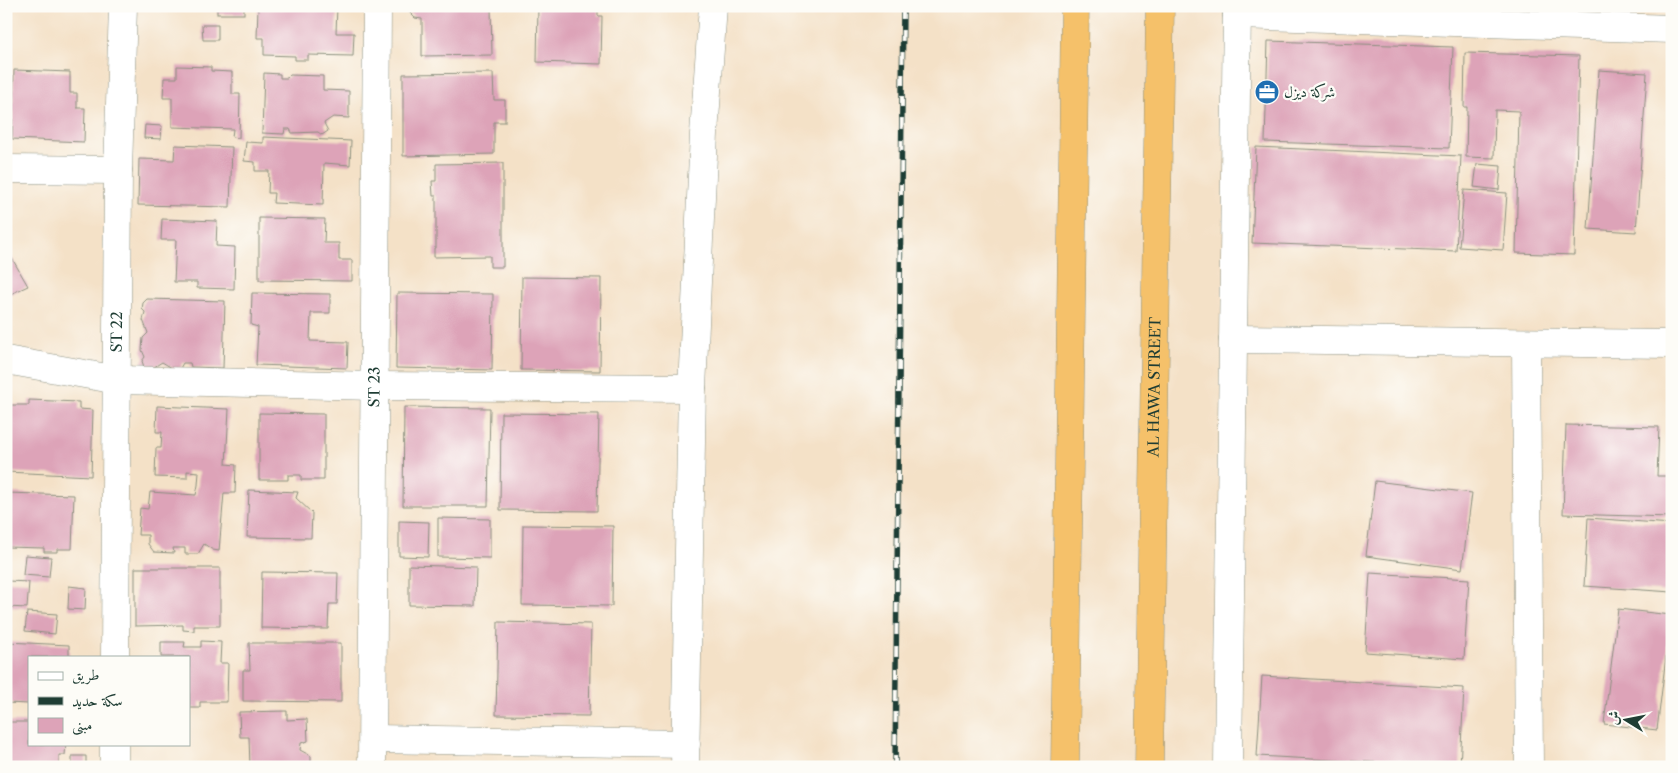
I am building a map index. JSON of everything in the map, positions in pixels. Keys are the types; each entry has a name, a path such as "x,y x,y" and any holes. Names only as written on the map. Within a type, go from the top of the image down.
{"highway":[{"path":"1065,767 1075,6"},
{"name":"AL HAWA STREET","path":"1149,767 1160,6"}],"street":[{"name":"ST 22","path":"115,656 118,170 124,6"},
{"name":"ST 23","path":"372,767 377,6"},
{"path":"372,740 685,756 692,388 704,134 713,6"},
{"path":"1228,767 1237,10 1558,16 1672,29"},
{"path":"6,169 118,170"},
{"path":"1233,339 1526,344 1672,344"},
{"path":"1526,344 1529,767"},
{"path":"6,360 118,380 375,386 692,388"},
{"path":"114,746 114,767"}],"building":[{"path":"217,6 244,6 244,14 217,14"},
{"path":"258,6 337,6 336,33 354,33 353,56 308,55 308,60 295,60 295,56 264,55 264,38 257,38"},
{"path":"408,6 491,6 492,55 422,56 422,19 415,18 410,13"},
{"path":"538,6 598,6 598,16 602,16 601,64 537,62"},
{"path":"202,25 218,25 218,40 203,40"},
{"path":"1268,41 1453,47 1449,148 1265,142"},
{"path":"1465,53 1579,56 1574,255 1516,253 1519,111 1495,110 1494,158 1466,157 1467,107 1464,107"},
{"path":"177,66 211,67 211,71 232,72 232,94 240,94 239,138 232,137 233,129 172,127 172,98 163,98 164,78 177,78"},
{"path":"14,70 70,72 70,93 77,93 77,108 85,108 84,142 12,139"},
{"path":"1599,70 1647,73 1636,232 1588,229"},
{"path":"264,73 280,74 280,78 287,78 290,75 323,76 323,90 349,91 349,118 333,117 324,123 328,131 322,135 318,132 292,133 290,129 285,129 284,134 262,133"},
{"path":"493,73 494,100 505,100 505,122 494,122 494,154 403,156 403,74"},
{"path":"145,125 162,126 161,139 144,138"},
{"path":"263,137 351,141 350,165 324,163 323,205 273,203 274,193 268,193 269,171 255,171 255,162 244,161 246,142 263,143"},
{"path":"175,145 232,147 230,207 138,205 139,159 174,160"},
{"path":"1256,147 1461,156 1456,251 1252,243"},
{"path":"503,163 503,267 490,267 490,256 434,257 434,248 436,248 436,196 433,196 432,181 436,181 436,164"},
{"path":"1477,164 1501,166 1499,190 1474,187"},
{"path":"1464,190 1507,193 1503,250 1459,247"},
{"path":"259,218 325,219 324,243 339,243 339,260 352,260 352,281 259,280"},
{"path":"162,219 217,221 216,246 235,247 234,289 197,288 197,282 174,282 176,240 161,240"},
{"path":"6,248 28,286 6,296"},
{"path":"522,277 601,278 600,371 521,370"},
{"path":"252,293 330,294 330,313 311,313 310,341 348,342 347,368 256,365 258,327 251,325"},
{"path":"397,293 493,294 492,370 396,368"},
{"path":"147,299 225,301 223,368 191,367 190,363 183,363 179,370 162,362 151,369 144,367 142,361 145,357 142,350 143,338 148,333 143,320 145,312 142,309 143,303"},
{"path":"29,400 79,402 79,409 93,410 91,476 6,472 9,405 29,405"},
{"path":"157,406 229,409 226,464 236,465 235,493 224,493 219,551 213,550 204,544 198,554 185,554 185,548 173,548 174,553 154,552 148,544 148,535 138,535 140,508 148,509 150,492 196,495 198,485 199,472 187,471 187,478 155,477 156,448 161,448 162,432 156,432"},
{"path":"404,407 490,408 488,506 403,506"},
{"path":"259,413 324,414 324,480 301,480 301,475 288,475 288,480 259,480"},
{"path":"501,413 599,414 597,511 500,510"},
{"path":"1566,425 1659,427 1657,476 1672,476 1672,517 1563,514"},
{"path":"1375,481 1472,493 1462,569 1366,556"},
{"path":"249,490 298,492 296,498 312,513 311,538 247,537"},
{"path":"6,493 74,495 72,549 57,549 57,552 44,552 44,548 6,547"},
{"path":"438,518 490,519 490,558 438,557"},
{"path":"1588,518 1672,524 1672,592 1584,586"},
{"path":"399,521 429,522 428,557 399,556"},
{"path":"523,525 613,526 612,606 522,605"},
{"path":"25,555 51,557 49,577 23,575"},
{"path":"409,565 476,567 475,606 409,605"},
{"path":"135,568 220,568 220,626 194,626 194,631 183,630 183,625 135,626"},
{"path":"262,572 338,573 337,604 329,604 328,629 261,628"},
{"path":"1370,573 1469,579 1464,659 1365,652"},
{"path":"8,581 29,582 27,608 7,607"},
{"path":"69,586 86,588 85,610 68,609"},
{"path":"1618,609 1671,615 1657,730 1604,724"},
{"path":"27,612 57,614 55,634 25,631"},
{"path":"498,622 591,624 589,716 496,715"},
{"path":"201,641 221,642 220,663 228,663 227,702 200,702 200,708 190,708 190,656 161,656 161,642 185,642 184,647 201,647"},
{"path":"7,642 69,645 69,656 28,656 28,704 6,703"},
{"path":"249,643 341,643 341,702 243,701 243,670 250,670"},
{"path":"1262,676 1464,688 1460,767 1257,756"},
{"path":"287,711 287,720 307,719 308,741 301,743 300,750 311,756 311,767 250,767 249,737 240,737 239,712"},
{"path":"6,722 28,722 28,746 66,746 65,755 59,755 59,767 6,767"},
{"path":"1670,728 1672,767 1668,767"},
{"path":"72,756 86,756 86,766 72,767"}],"railway":[{"path":"895,767 903,6"}],"place":[{"name":"شركة ديزل","path":"1267,92"}]}
